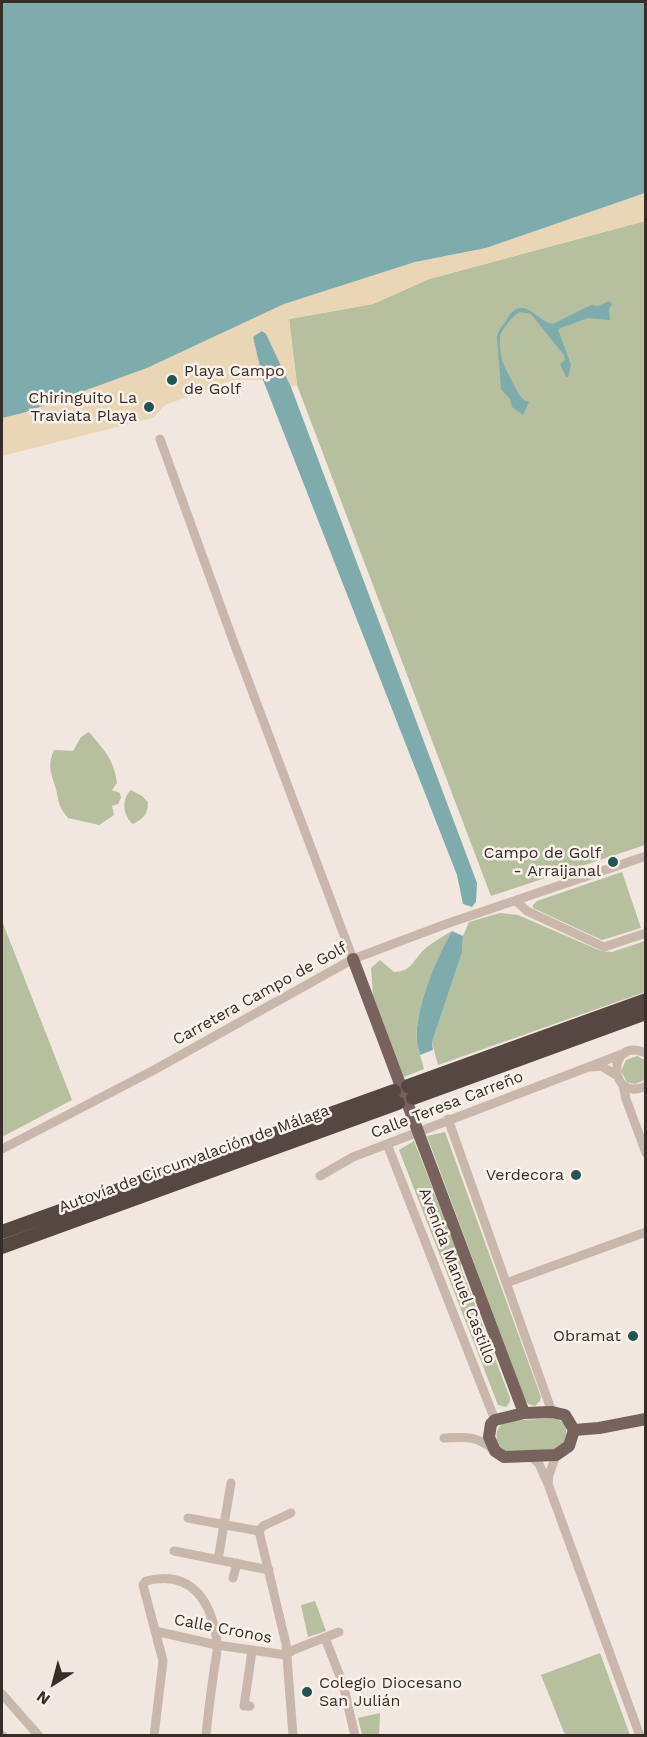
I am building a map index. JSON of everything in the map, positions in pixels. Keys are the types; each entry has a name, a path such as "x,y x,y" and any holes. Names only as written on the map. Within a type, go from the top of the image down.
{"highway":[{"path":"645,1000 411,1092 645,1013"},
{"name":"Autovía de Circunvalación de Málaga","path":"2,1232 396,1097 2,1247"}],"main road":[{"name":"Avenida Manuel Castillo","path":"353,959 524,1413"},
{"path":"552,1412 565,1415 574,1430 569,1446 556,1455 504,1457 495,1451 489,1437 493,1422 524,1413 552,1412"},
{"path":"574,1430 599,1428 645,1419"}],"street":[{"path":"160,439 353,959"},
{"name":"Carretera Campo de Golf","path":"2,1149 154,1070 353,959 435,928 645,856"},
{"path":"516,901 527,911 604,947 645,933"},
{"name":"Calle Teresa Carreño","path":"320,1176 353,1157 645,1044"},
{"path":"616,1075 617,1062 628,1051 645,1053"},
{"path":"588,1067 602,1066 616,1075 623,1085 645,1153"},
{"path":"623,1085 636,1089 645,1086"},
{"path":"448,1119 552,1412"},
{"name":"Avenida Manuel Castillo","path":"387,1144 493,1422"},
{"path":"506,1283 645,1232"},
{"path":"472,1437 481,1433 493,1422"},
{"path":"444,1438 472,1437 481,1440 495,1451"},
{"path":"548,1484 556,1455"},
{"path":"531,1456 538,1464 548,1484 640,1736"},
{"path":"218,1560 231,1483"},
{"path":"259,1531 263,1526 291,1514"},
{"path":"188,1518 259,1531"},
{"path":"259,1531 284,1632 293,1736"},
{"path":"174,1551 269,1570"},
{"path":"233,1578 237,1563"},
{"path":"154,1736 164,1661 143,1585 146,1581 160,1577 188,1583 196,1592 212,1620 217,1645 206,1736"},
{"name":"Calle Cronos","path":"155,1631 217,1645 286,1655"},
{"path":"286,1655 293,1650 339,1632"},
{"path":"325,1638 343,1684 355,1736"},
{"path":"249,1706 244,1706 252,1651"},
{"path":"2,1694 39,1736"}],"green space":[{"path":"645,221 645,845 491,896 297,385 289,319 373,304 429,279"},
{"path":"89,732 111,761 117,783 112,790 120,793 121,798 118,804 112,806 114,815 99,825 68,818 59,804 50,766 54,750 73,751 81,737"},
{"path":"131,790 148,802 144,816 133,824 125,812 126,798"},
{"path":"622,872 641,928 602,940 533,908 537,901"},
{"path":"500,913 518,915 601,951 612,952 645,941 645,992 438,1065 432,1042 462,953 463,936 469,922"},
{"path":"2,921 72,1100 2,1137"},
{"path":"452,931 434,970 419,1016 417,1042 424,1069 404,1077 373,996 371,968 380,960 394,972 405,970 427,947"},
{"path":"637,1056 645,1060 645,1080 635,1084 627,1082 621,1071 626,1060"},
{"path":"445,1132 541,1397 535,1406 528,1404 525,1400 427,1136"},
{"path":"414,1141 461,1261 461,1268 510,1398 506,1407 498,1405 399,1150"},
{"path":"554,1418 563,1423 566,1432 565,1441 558,1449 509,1453 499,1447 497,1432 500,1426 507,1421"},
{"path":"315,1601 326,1631 308,1637 301,1605"},
{"path":"600,1653 630,1735 565,1735 541,1675"},
{"path":"380,1713 379,1735 362,1735 358,1718"}],"sand":[{"name":"Playa Campo de Golf","path":"645,193 645,221 429,279 373,304 289,319 297,385 291,387 266,334 253,337 263,380 233,380 165,405 153,418 2,456 2,418 23,413 147,368 283,304 415,262 486,248"}],"water":[{"path":"2,2 645,2 645,193 486,248 415,262 284,304 147,368 23,413 2,418"},
{"path":"609,301 612,304 609,310 610,320 588,318 558,329 571,365 568,377 560,364 565,360 564,355 531,314 520,312 511,319 500,336 501,357 518,393 529,402 523,415 512,407 510,399 501,389 497,337 499,330 512,312 523,308 553,324 591,305 598,306"},
{"path":"262,331 266,334 291,387 477,883 476,902 472,907 463,904 457,875 263,380 253,337"},
{"path":"452,931 463,936 462,953 432,1042 433,1050 420,1055 417,1043 419,1015 434,969"}],"place":[{"name":"Playa Campo de Golf","path":"172,380"},
{"name":"Chiringuito La Traviata Playa","path":"149,407"},
{"name":"Campo de Golf - Arraijanal","path":"613,862"},
{"name":"Verdecora","path":"576,1175"},
{"name":"Obramat","path":"633,1336"},
{"name":"Colegio Diocesano San Julián","path":"307,1692"}]}
